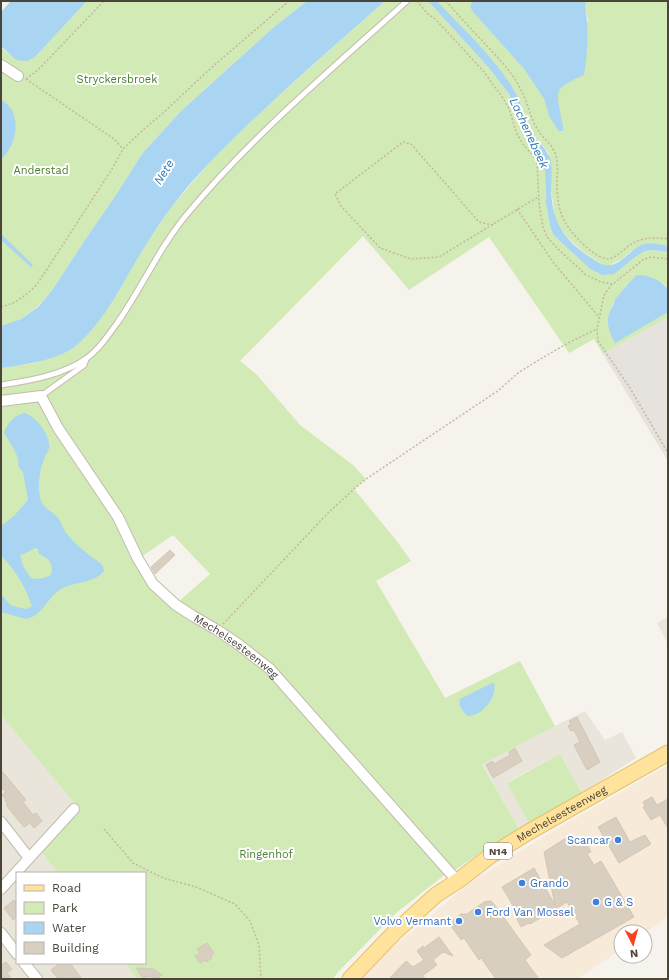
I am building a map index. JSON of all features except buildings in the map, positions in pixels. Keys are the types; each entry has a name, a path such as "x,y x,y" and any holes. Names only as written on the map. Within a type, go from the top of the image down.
{"main road":[{"name":"Mechelsesteenweg","path":"350,979 394,933 436,895 459,880 490,856 527,833 668,753"}],"street":[{"path":"1,65 22,77"},
{"path":"1,401 41,396"},
{"name":"Mechelsesteenweg","path":"41,396 58,428 118,517 138,559 154,584 176,605 238,644 275,674 452,875 459,880"},
{"path":"16,872 74,808"},
{"path":"1,822 29,858"},
{"path":"1,889 16,872"},
{"path":"1,933 16,953"},
{"path":"25,964 37,979"}],"lane":[{"path":"1,385 39,379 66,369 86,359 105,341 130,303 162,248 187,214 223,173 270,124 407,1"},
{"path":"41,396 84,365 86,359"}],"path":[{"path":"22,77 38,70 104,1"},
{"path":"1,307 18,302 38,283 123,149 211,68 289,1"},
{"path":"417,1 484,72 503,98 509,109 517,134 523,144 536,159 538,172 538,197 543,227 547,237 586,275 601,282 613,284"},
{"path":"446,1 499,60 520,88 527,101 535,126 553,149 556,159 557,188 561,215 566,226 572,233 585,246 606,259 611,259 642,238 652,237 668,240"},
{"path":"22,77 114,139 123,149"},
{"path":"493,224 479,222 411,144 403,142 334,194 341,206 380,248 411,259 439,257 538,197"},
{"path":"517,209 553,262 599,317"},
{"path":"668,259 652,257 644,259 613,284 604,295 597,329 598,341 630,388 668,453"},
{"path":"217,630 328,513 366,479 499,390 518,373 568,343 597,329"},
{"path":"104,829 133,864 163,878 196,887 235,904 250,921 259,945 261,979"}],"shaded area":[{"path":"668,317 668,461 603,354"},
{"path":"668,617 668,644 657,623"},
{"path":"585,711 605,740 622,732 636,758 582,793 560,754 507,782 529,823 519,829 482,763"},
{"path":"1,715 80,810 42,852 57,872 16,872 16,964 127,964 137,979 1,979"},
{"path":"668,765 668,917 653,927 653,924 613,924 613,955 578,979 362,979 391,949 471,882 553,831"}],"green space":[{"path":"87,1 307,1 274,27 180,112 142,154 53,289 38,306 21,319 1,326 1,47 16,60 34,58"},
{"name":"Ringenhof","path":"385,1 428,1 489,68 509,94 515,106 523,131 528,140 542,155 545,172 546,203 553,234 590,269 602,275 645,251 652,250 668,252 668,289 664,284 636,275 615,299 608,317 615,342 668,312 668,317 603,354 594,339 569,353 489,237 409,290 363,236 240,361 257,375 300,425 353,465 366,479 354,489 396,540 411,561 376,581 445,698 520,661 555,726 482,764 519,829 452,872 287,682 178,602 210,574 173,535 141,557 60,426 48,399 38,401 114,521 148,583 172,609 254,661 285,690 447,873 396,913 338,972 333,979 137,979 127,964 146,964 146,872 57,872 42,852 80,810 1,715 1,368 35,363 59,354 116,295 149,239 174,204 211,161 259,113"},
{"path":"437,1 472,1 470,7 473,12 524,69 544,99 552,122 559,107 557,96 588,20 585,5 587,1 668,1 668,246 652,243 631,251 622,259 608,266 581,250 567,237 555,217 548,152 529,128 515,91 462,28"},
{"path":"560,754 582,793 529,823 507,783"}],"water":[{"path":"11,1 87,1 34,58 27,61 16,60 1,46 1,12"},
{"name":"Nete","path":"307,1 385,1 265,108 199,174 168,212 106,310 93,328 78,344 70,350 52,358 1,368 1,326 21,319 38,307 53,289 142,154 180,112 274,27"},
{"path":"428,1 437,1 488,55 507,78 520,101 530,129 549,155 552,170 552,200 556,219 565,235 571,242 594,260 608,265 619,262 639,246 647,243 668,246 668,252 652,250 645,251 614,274 602,275 590,269 553,234 546,203 545,172 542,155 528,140 523,131 515,106 509,94 489,68"},
{"path":"472,1 587,1 585,5 588,40 584,75 565,84 561,88 558,97 563,131 559,131 550,118 544,99 524,69 473,12 470,7"},
{"path":"1,99 12,110 15,130 12,143 6,155 1,160"},
{"path":"1,234 33,265 31,267 1,240"},
{"path":"636,275 654,278 668,289 668,312 615,343 609,328 609,315 615,299"},
{"path":"25,413 34,418 42,427 49,443 49,448 42,464 39,480 39,491 42,504 58,518 64,531 79,546 101,564 104,571 95,578 66,586 56,592 37,614 26,619 1,612 1,595 9,604 13,606 27,609 32,606 20,579 11,566 1,556 1,526 14,516 28,500 23,472 18,466 18,458 4,433 12,420","holes":["35,548 38,549 39,554 46,557 50,562 52,571 51,575 49,576 34,579 31,578 23,566 20,555"]},
{"path":"494,683 495,688 494,694 488,704 479,713 468,716 464,713 461,709 460,699"}],"waterway":[{"name":"Lachenebeek","path":"537,149 545,168"}],"place":[{"name":"Scancar","path":"618,840"},
{"name":"Grando","path":"522,883"},
{"name":"G & S","path":"596,902"},
{"name":"Ford Van Mossel","path":"478,912"},
{"name":"Volvo Vermant","path":"459,921"}],"park label":[{"name":"Stryckersbroek","path":"117,79"},
{"name":"Anderstad","path":"41,170"}]}
